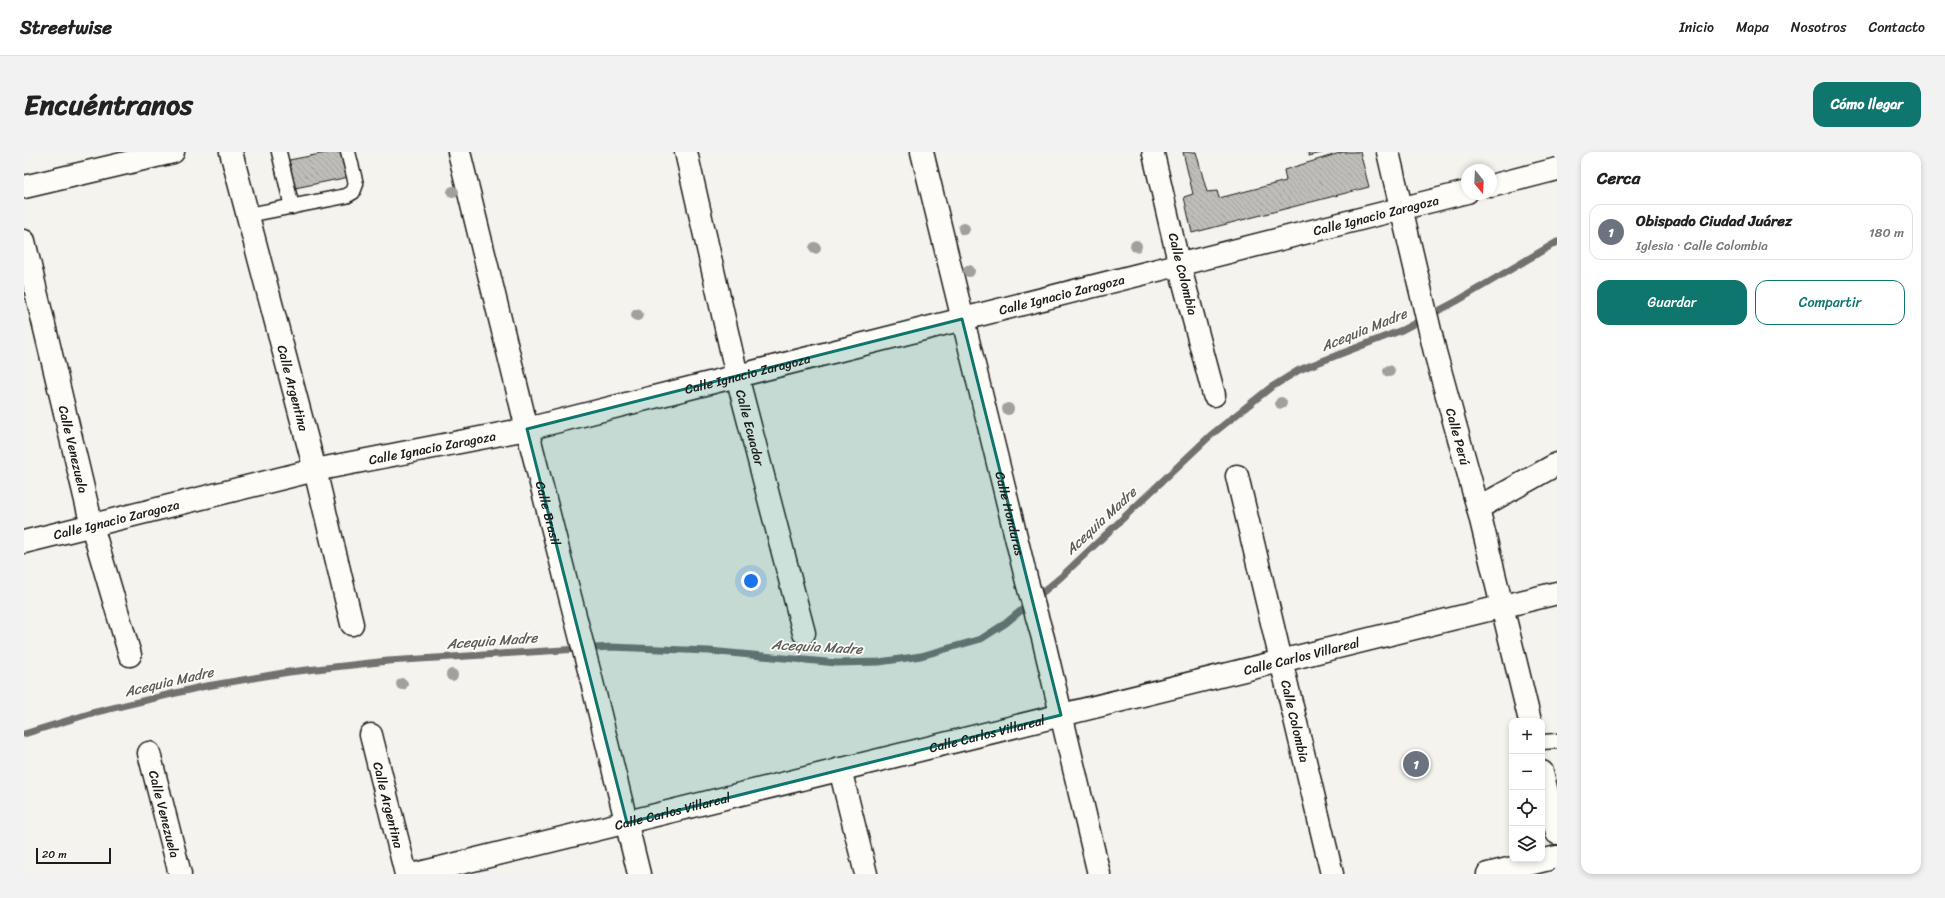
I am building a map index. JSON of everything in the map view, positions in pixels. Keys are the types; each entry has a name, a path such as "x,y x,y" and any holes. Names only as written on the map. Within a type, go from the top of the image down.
{"street":[{"path":"24,187 173,152"},
{"name":"Calle Argentina","path":"231,152 315,470 352,624"},
{"name":"Calle Brasil","path":"459,152 526,429 576,617 639,874"},
{"name":"Calle Ecuador","path":"686,152 737,376 804,632"},
{"name":"Calle Honduras","path":"922,152 1027,582 1043,638 1099,874"},
{"name":"Calle Colombia","path":"1153,152 1179,264 1214,395"},
{"name":"Calle Perú","path":"1388,152 1435,352 1478,508 1529,718"},
{"path":"1497,184 1557,169"},
{"name":"Calle Ignacio Zaragoza","path":"24,542 315,470 526,429 1461,194"},
{"name":"Calle Venezuela","path":"25,251 92,526 130,655"},
{"path":"1478,508 1557,464"},
{"name":"Calle Colombia","path":"1238,476 1332,874"},
{"name":"Calle Carlos Villareal","path":"416,874 1557,593"},
{"name":"Calle Argentina","path":"371,735 406,874"},
{"name":"Calle Venezuela","path":"149,753 180,874"},
{"path":"840,769 866,874"},
{"path":"1545,784 1557,833"},
{"path":"1488,874 1557,857"}],"lane":[{"path":"279,152 292,207"},
{"path":"248,215 346,196 353,192 356,184 348,152"},
{"path":"1545,742 1557,741"}],"highlighted area":[{"path":"962,319 1061,715 627,823 527,429"}],"building":[{"path":"331,152 344,152 349,177 295,188 289,160"},
{"path":"1183,152 1196,152 1207,192 1217,191 1219,198 1286,181 1284,170 1343,152 1360,152 1369,187 1192,233 1184,197 1193,194"},
{"path":"1308,152 1326,152 1309,156"}],"waterway":[{"name":"Acequia Madre","path":"24,734 92,713 201,687 289,672 388,661 611,647 709,651 837,663 879,662 921,656 981,639 1006,623 1061,577 1211,435 1270,388 1299,370 1402,330 1457,301 1557,242"}],"place":[{"name":"Obispado Ciudad Juárez","path":"1416,764"}]}
